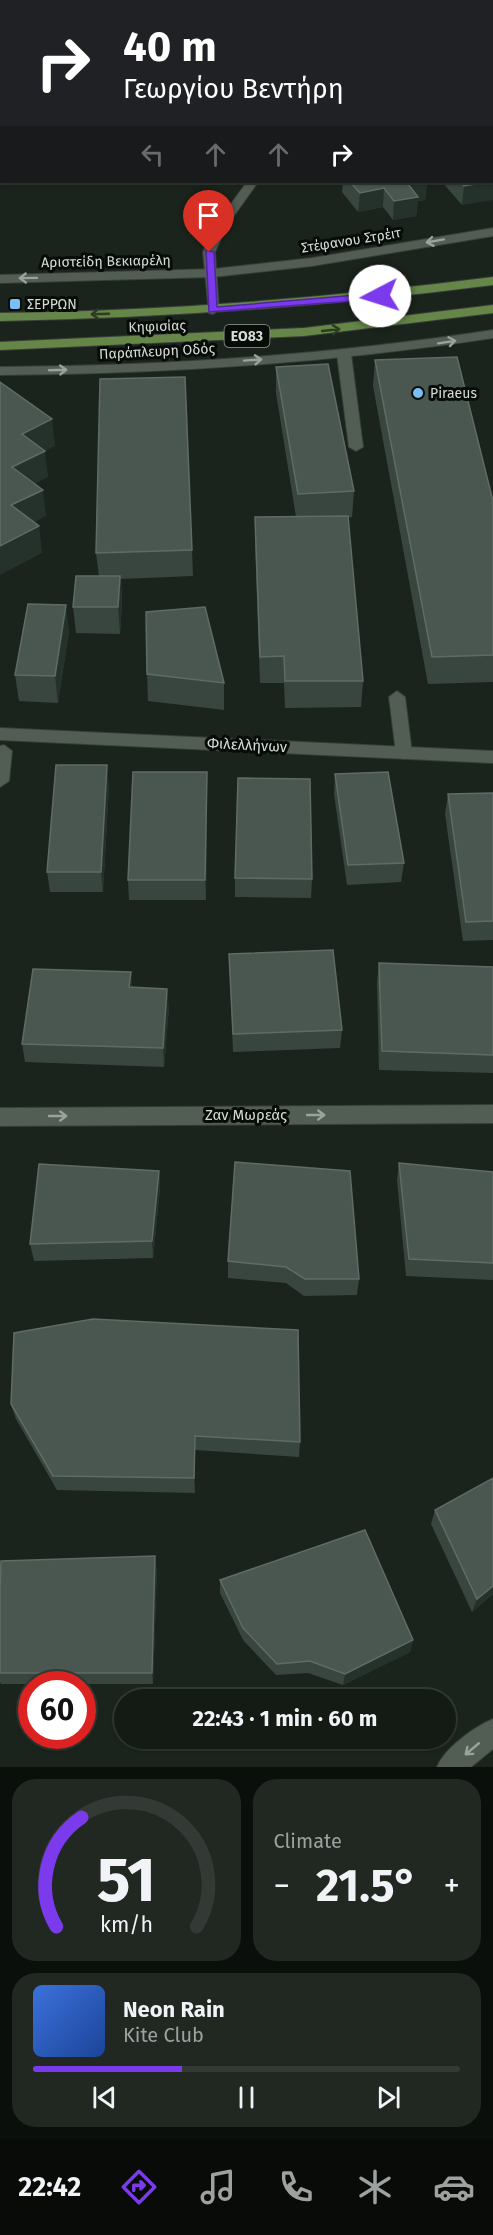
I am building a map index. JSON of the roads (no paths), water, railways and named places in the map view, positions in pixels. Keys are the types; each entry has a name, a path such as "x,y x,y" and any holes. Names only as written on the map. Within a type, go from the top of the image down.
{"main road":[{"name":"Κηφισίας","path":"0,317 213,310 380,296 493,281"},
{"name":"Κηφισίας","path":"0,346 218,338 304,332 493,309"}],"street":[{"path":"213,310 213,273 209,252 213,240 251,183"},
{"name":"Στέφανου Στρέιτ","path":"213,273 312,262 493,232"},
{"name":"Αριστείδη Βεκιαρέλη","path":"0,279 213,273"},
{"name":"Παράπλευρη Οδός","path":"0,371 183,365 344,354 493,334"},
{"path":"344,354 356,447"},
{"path":"397,697 404,753"},
{"name":"Φιλελλήνων","path":"0,734 493,757"},
{"path":"0,782 4,751"},
{"name":"Ζαν Μωρεάς","path":"0,1117 493,1114"},
{"path":"450,1767 493,1732"}],"place":[{"name":"ΣΕΡΡΩΝ","path":"15,304"},
{"name":"Piraeus","path":"418,393"}]}
